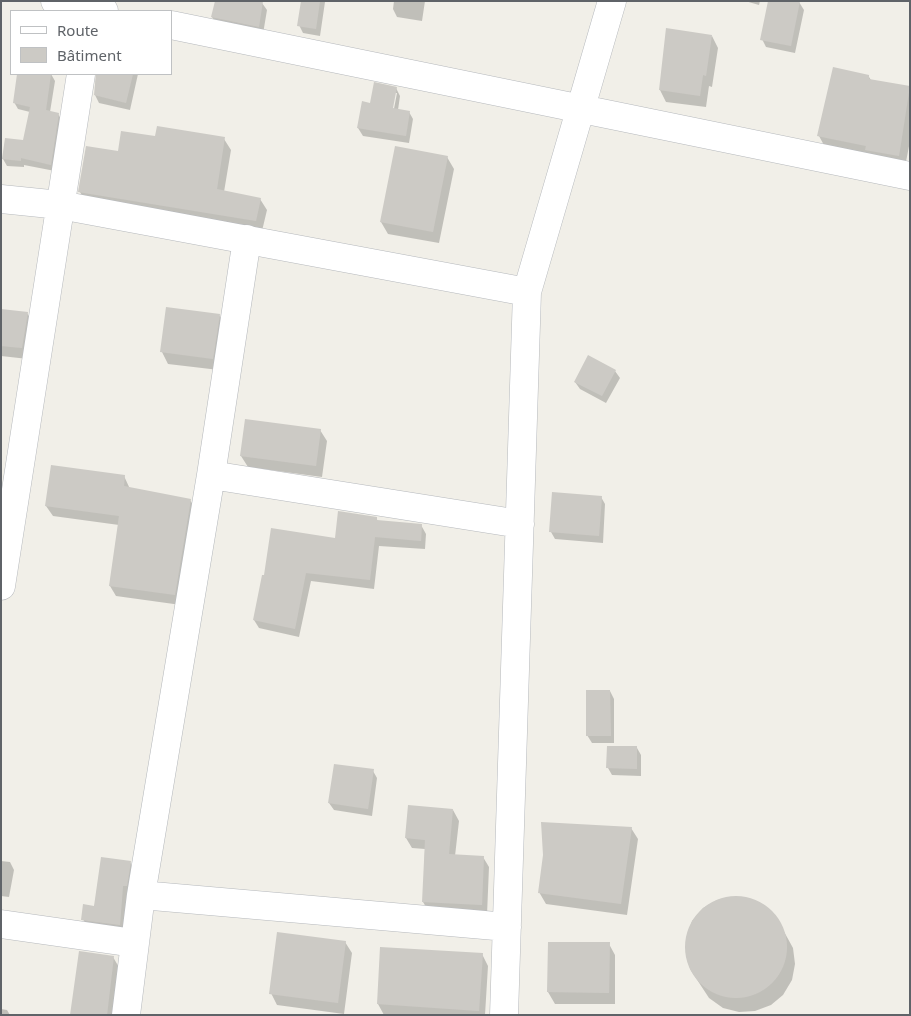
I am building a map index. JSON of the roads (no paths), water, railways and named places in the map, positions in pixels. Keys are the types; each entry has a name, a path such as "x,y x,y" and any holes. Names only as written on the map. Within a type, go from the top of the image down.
{"street":[{"path":"55,1 95,10"},
{"path":"504,1015 527,292 612,1"},
{"path":"172,25 910,176"},
{"path":"1,586 80,75"},
{"path":"1,199 60,205 527,292"},
{"path":"126,1015 141,895 211,475 247,239"},
{"path":"211,475 520,524"},
{"path":"141,895 507,927"},
{"path":"1,924 134,944"}]}
